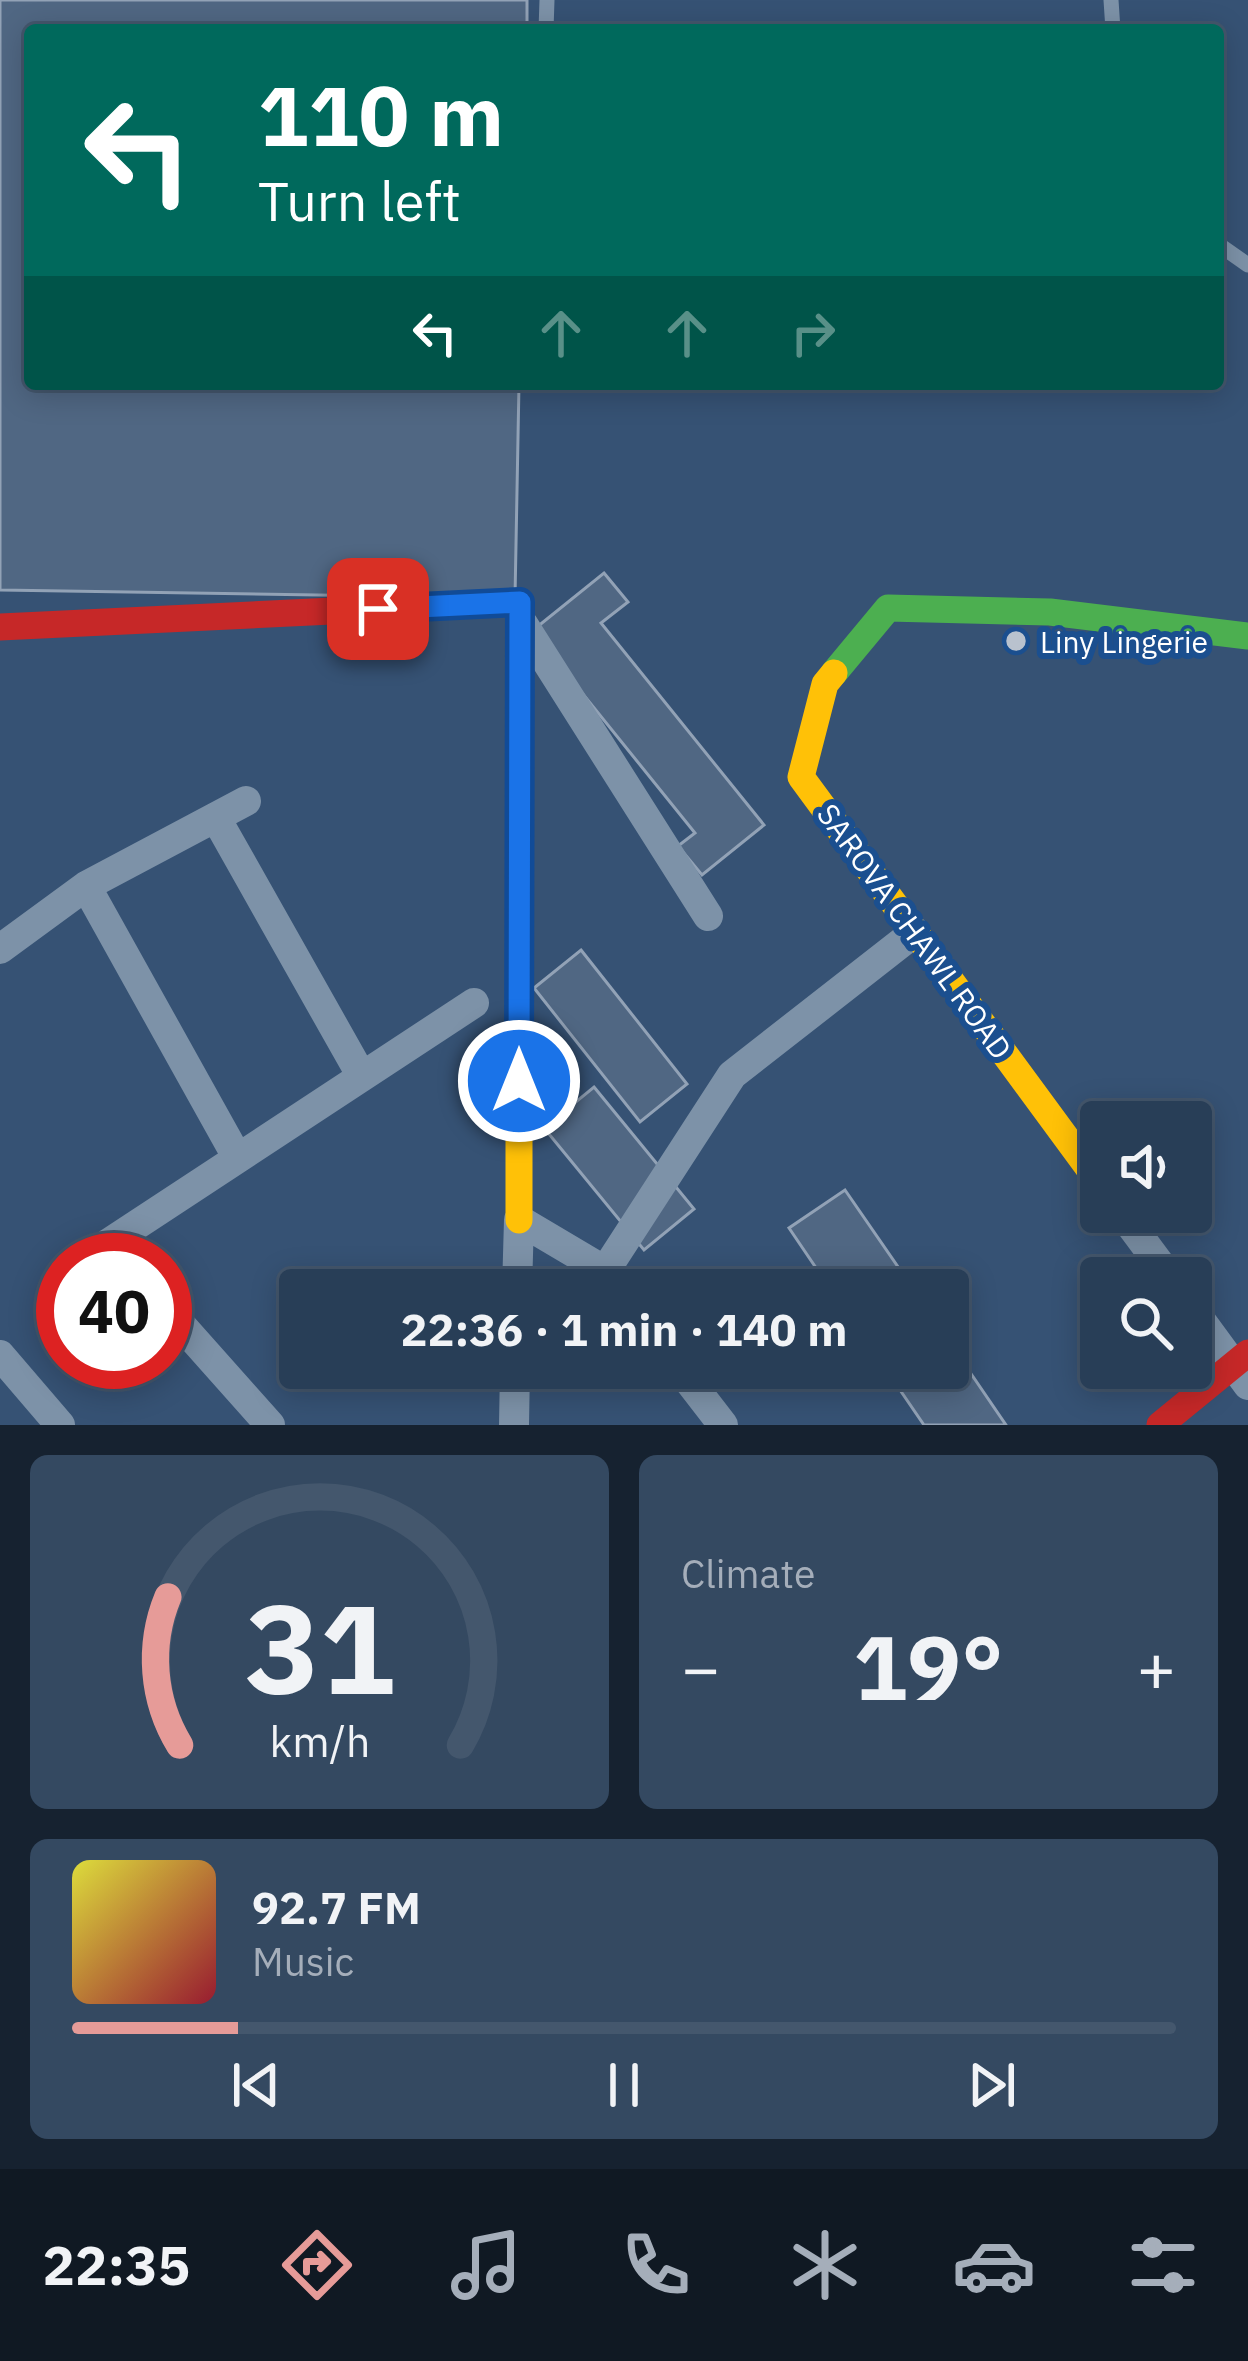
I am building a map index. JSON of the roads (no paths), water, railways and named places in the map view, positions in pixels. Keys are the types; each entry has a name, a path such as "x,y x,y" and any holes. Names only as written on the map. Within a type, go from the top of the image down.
{"street":[{"path":"0,627 520,602 518,1269"},
{"name":"SAROVA CHAWL ROAD","path":"1080,1156 801,777 825,684 888,608 1050,612 1248,636"},
{"path":"520,619 708,916"},
{"path":"0,949 86,886 246,801"},
{"path":"216,818 362,1075"},
{"path":"86,886 237,1157"},
{"path":"619,1269 732,1075 915,932"},
{"path":"125,1233 474,1003"},
{"path":"519,1220 596,1269"},
{"path":"1160,1425 1243,1368 1212,1332"},
{"path":"192,1337 270,1425"},
{"path":"0,1355 60,1425"},
{"path":"514,1425 515,1389"},
{"path":"695,1389 723,1425"}],"place":[{"name":"Liny Lingerie","path":"1016,641"}]}
